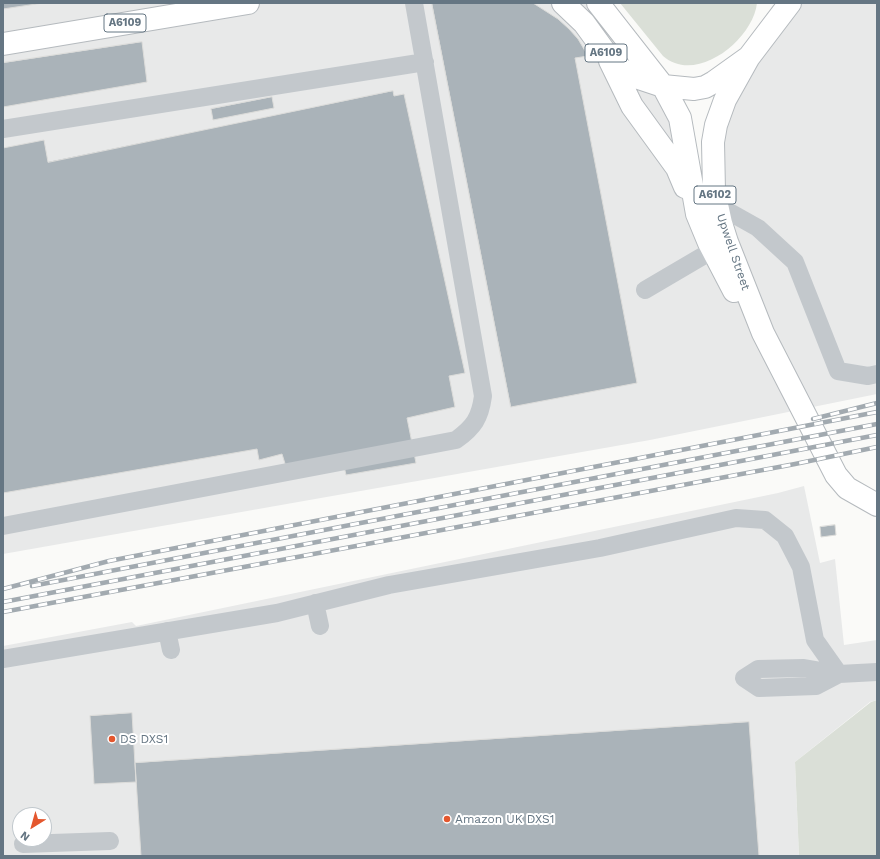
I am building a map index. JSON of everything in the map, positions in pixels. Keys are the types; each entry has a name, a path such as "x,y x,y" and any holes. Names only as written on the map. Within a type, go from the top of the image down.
{"main road":[{"name":"A6109","path":"3,44 248,3"},
{"name":"A6109","path":"563,3 584,23 608,56 628,74 662,86"},
{"name":"Upwell Street","path":"598,3 662,86 680,118 697,214 720,246 836,475 847,488 877,506"},
{"path":"612,3 616,27"},
{"path":"662,86 694,88 705,86 714,82 749,57 777,12 790,3"},
{"path":"608,56 632,106 677,168 697,214"},
{"name":"Upwell Street","path":"720,246 717,205 714,191 714,132 725,100 749,57"}],"lane":[{"path":"3,526 456,440 470,430 481,412 483,396 414,3"},
{"path":"3,129 425,62"},
{"path":"717,205 758,228 795,262 838,371 868,376 877,374"},
{"path":"645,290 720,246"},
{"path":"7,663 51,659 167,631 277,613 389,585 600,548 736,518 764,520 785,536 801,567 815,640 839,674 877,672"},
{"path":"315,603 320,626"},
{"path":"167,631 171,650"},
{"path":"52,843 110,841"}],"shaded area":[{"path":"3,3 598,3 635,52 727,242 713,142 777,3 877,3 877,394 650,440 3,554"},
{"path":"620,3 757,3 753,17 745,31 734,44 721,54 706,62 691,65 676,64 663,56"},
{"path":"804,486 820,563 835,559 844,645 877,640 877,700 870,702 795,762 799,856 3,856 3,646 132,622 136,626 778,493"},
{"path":"877,700 877,856 799,856 795,762 871,702"}],"building":[{"path":"3,3 43,3 3,9"},
{"path":"432,3 533,3 558,19 569,29 578,39 588,56 575,58 637,383 511,407"},
{"path":"142,42 147,82 3,107 3,63"},
{"path":"393,91 394,96 404,94 465,373 449,376 455,407 407,418 416,463 346,475 342,457 287,470 282,454 259,460 257,449 3,493 3,148 44,140 48,162"},
{"path":"272,97 274,108 213,120 211,109"},
{"path":"835,525 836,535 821,537 820,527"},
{"name":"DS DXS1","path":"132,713 136,782 94,784 90,716"},
{"name":"Amazon UK DXS1","path":"749,722 759,856 141,856 135,763"}],"railway":[{"path":"813,419 877,403"},
{"path":"3,589 109,561 877,412"},
{"path":"32,586 877,424"},
{"path":"3,602 877,435"},
{"path":"3,612 795,464 877,447"}],"place":[{"name":"DS DXS1","path":"112,739"},
{"name":"Amazon UK DXS1","path":"447,819"}]}
